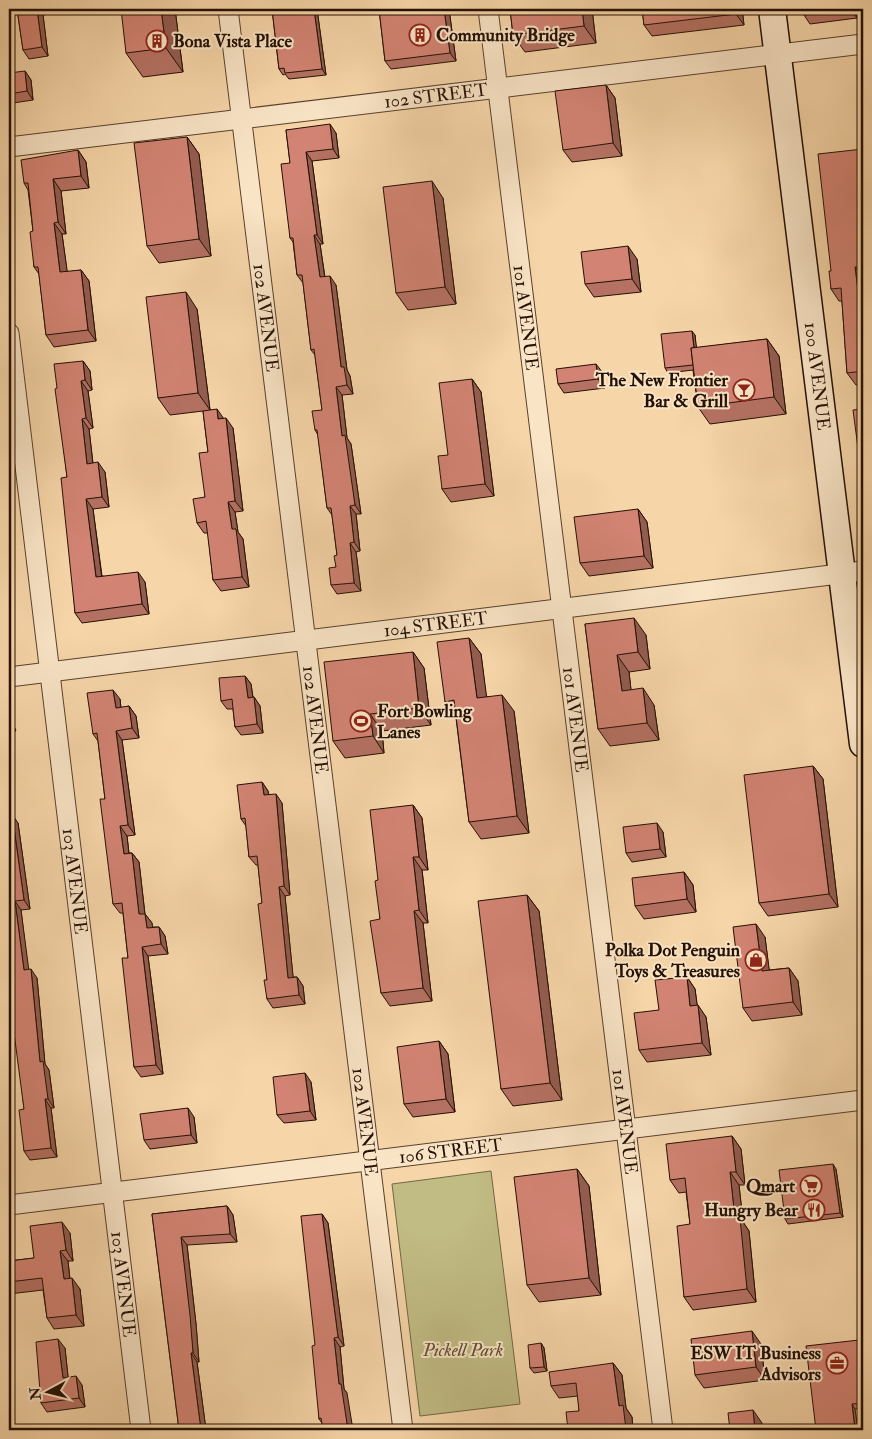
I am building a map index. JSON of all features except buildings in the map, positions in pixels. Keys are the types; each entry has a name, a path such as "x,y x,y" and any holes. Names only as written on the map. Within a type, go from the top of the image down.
{"main road":[{"name":"100 AVENUE","path":"772,9 853,572 863,744"}],"street":[{"name":"102 AVENUE","path":"228,9 403,1430"},
{"name":"101 AVENUE","path":"488,9 663,1430"},
{"name":"102 STREET","path":"9,147 863,44"},
{"name":"103 AVENUE","path":"9,333 142,1430"},
{"name":"104 STREET","path":"9,677 853,572"},
{"name":"106 STREET","path":"9,1206 863,1100"}],"green space":[{"name":"Pickell Park","path":"491,1171 520,1404 420,1416 392,1184"}],"place":[{"name":"Community Bridge","path":"420,35"},
{"name":"Bona Vista Place","path":"157,41"},
{"name":"The New Frontier Bar & Grill","path":"744,390"},
{"name":"Fort Bowling Lanes","path":"361,721"},
{"name":"Polka Dot Penguin Toys & Treasures","path":"756,960"},
{"name":"Qmart","path":"811,1186"},
{"name":"Hungry Bear","path":"814,1210"},
{"name":"ESW IT Business Advisors","path":"837,1363"}]}
